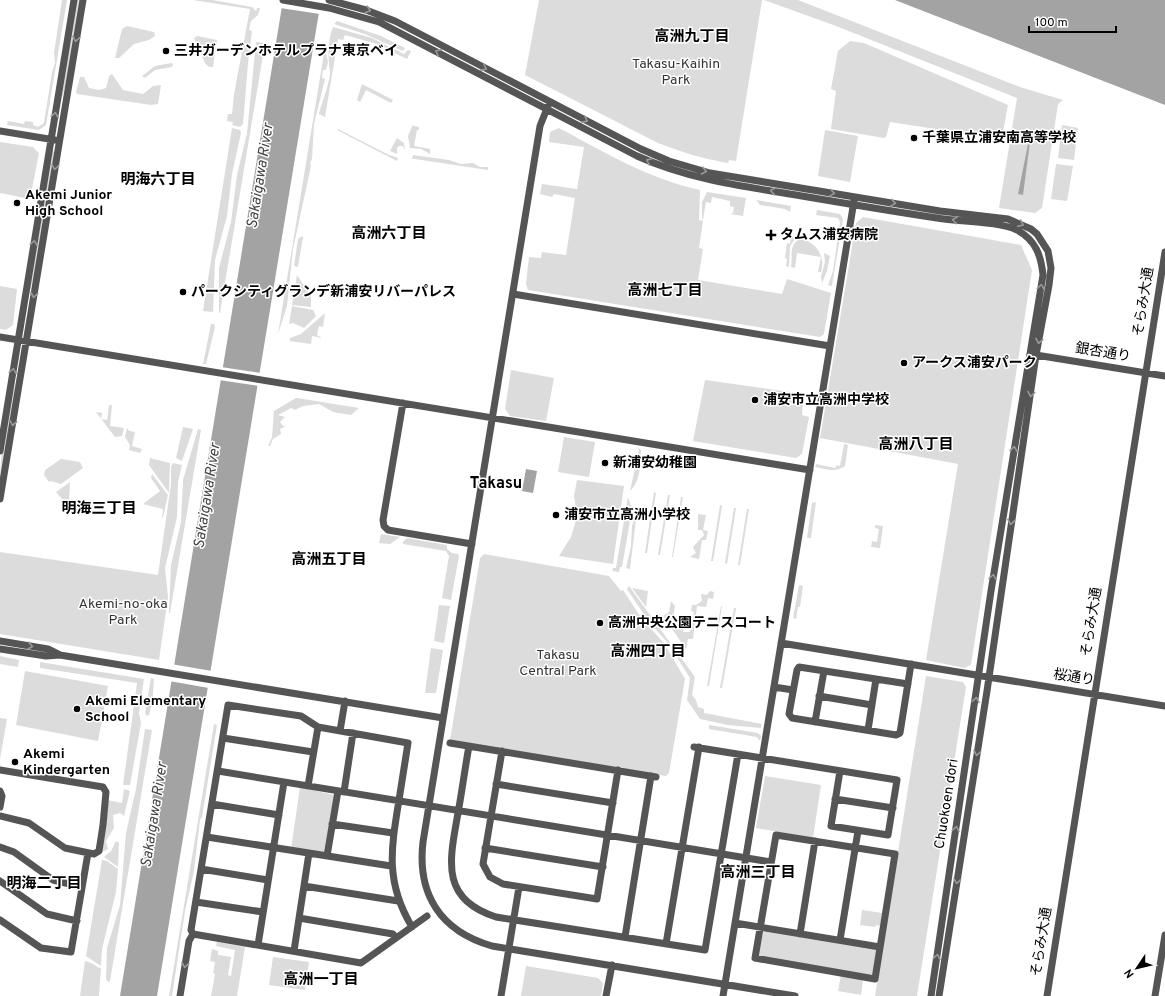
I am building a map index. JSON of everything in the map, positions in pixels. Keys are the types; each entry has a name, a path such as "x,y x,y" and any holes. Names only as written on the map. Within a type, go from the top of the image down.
{"street":[{"path":"0,451 74,0"},
{"path":"0,498 83,0"},
{"path":"283,0 329,3 366,10 395,21 549,105 540,126 491,418 429,805 421,866 423,879 431,900 445,920 464,935 480,943 795,996"},
{"name":"Chuokoen dori","path":"549,105 641,149 682,165 710,173 940,211 1008,219 1030,229 1045,247 1051,268 1036,355 992,659 939,996"},
{"name":"Chuokoen dori","path":"549,105 637,156 679,172 708,180 853,204 939,218 1006,226 1019,231 1030,239 1040,255 1043,275 1041,289 987,616 980,675 931,996"},
{"path":"0,131 51,140 59,140"},
{"path":"723,996 855,196"},
{"name":"そらみ大通","path":"1047,996 1165,252"},
{"path":"513,294 830,346"},
{"path":"0,337 810,470"},
{"name":"銀杏通り","path":"1036,355 1165,376"},
{"path":"403,403 383,520 384,526 388,530 472,544"},
{"path":"0,641 48,649 60,655"},
{"name":"桜通り","path":"781,643 1165,706"},
{"path":"0,649 46,656 60,655 443,718"},
{"path":"908,684 799,667 797,670 789,714 792,718 896,735 900,733 908,684 911,664"},
{"path":"815,722 824,671"},
{"path":"868,730 876,679"},
{"path":"774,687 793,690"},
{"path":"820,696 872,705"},
{"path":"340,731 345,701"},
{"path":"180,996 189,941 193,934 191,930 228,705 301,716 318,728 408,742 393,833 391,866 398,901 412,927"},
{"path":"308,786 318,728"},
{"path":"327,856 332,824 341,791 353,733"},
{"path":"223,738 314,752"},
{"path":"450,743 654,776 641,840 626,937"},
{"path":"469,746 450,858 454,882 466,900 478,910 496,917 705,950 738,754"},
{"path":"666,944 682,847 696,747 897,780 888,835 831,826 840,771"},
{"path":"502,751 483,864 490,877 497,883 519,887 597,899 618,770"},
{"path":"0,770 105,789 103,825 99,851 94,854 65,848 29,823 0,816"},
{"path":"218,771 771,862"},
{"path":"258,945 284,782"},
{"path":"496,784 613,802"},
{"path":"0,791 2,796 0,807"},
{"path":"835,799 893,808"},
{"path":"212,804 279,815"},
{"path":"332,824 393,833"},
{"path":"840,940 858,831"},
{"path":"776,835 815,841 894,854 874,979 755,958 776,835"},
{"path":"207,837 391,866"},
{"path":"800,934 815,841"},
{"path":"0,847 14,852 53,880 82,887"},
{"path":"485,848 603,867"},
{"path":"0,920 41,948 68,953 72,950 88,853"},
{"path":"294,951 309,853"},
{"path":"202,869 268,880"},
{"path":"0,881 47,914 77,920"},
{"path":"304,886 398,901"},
{"path":"502,996 519,887"},
{"path":"196,902 263,912"},
{"path":"193,934 361,963 427,916"},
{"path":"299,918 393,934 396,938"},
{"path":"735,923 880,947"},
{"path":"1155,996 1165,935"},
{"path":"606,996 612,965"}],"green space":[{"path":"62,0 67,0 46,125 39,130 7,125 8,121 24,124 25,121 33,122 33,125 38,127 44,123 52,72 55,63 54,53"},
{"path":"76,0 80,0 67,80 61,102"},
{"path":"193,0 212,0 252,7 256,11 257,8 260,8 258,15 251,21 249,30 252,31 243,124 240,127 232,125 233,122 227,121 228,114 232,114 234,94 250,9"},
{"name":"Takasu-Kaihin Park","path":"539,0 762,0 736,161 729,160 728,163 710,159 658,143 525,75"},
{"path":"764,0 798,0 1020,87 1063,100 1058,104 1042,208 1035,213 999,208 1017,98 836,26"},
{"path":"337,21 381,36 405,48 403,51 365,34 334,24"},
{"path":"127,26 154,32 155,36 149,40 134,44 119,58 115,58 122,29"},
{"path":"333,27 372,38 404,54 408,50 411,51 407,59 377,44 345,35 343,40 338,39 325,117 319,114 330,75 328,50"},
{"path":"197,36 217,40 213,67 209,67 205,63 194,38"},
{"path":"850,41 864,43 1008,105 1003,132 994,138 890,122 886,137 884,138 831,129 836,91 831,89 838,51"},
{"path":"256,42 265,43 219,313 219,268 231,222 237,175 247,133"},
{"path":"325,47 328,62 326,70 323,70 322,78 325,79 314,124 312,159 310,163 311,166 293,249 287,306 278,334"},
{"path":"171,63 173,64 172,67 155,70 145,78 142,76 155,66"},
{"path":"112,74 123,90 143,94 153,86 161,85 158,104 151,105 77,94 76,92 80,77 84,77 89,88 99,90 106,88 109,76"},
{"path":"362,84 393,100 391,103 366,90 360,102 357,100"},
{"path":"413,124 413,126 419,127 414,146 430,149 430,154 421,149 410,148 408,136"},
{"path":"1062,125 1078,128 1074,160 1058,158"},
{"path":"232,128 240,130 241,133 232,174 227,216 215,260 213,312 203,311"},
{"path":"559,128 645,172 700,190 699,220 703,221 699,248 703,249 698,280 782,294 787,279 831,293 824,334 820,337 528,290 526,284 529,257 541,258 542,252 566,255 575,198 554,194 552,197 540,194 542,184 577,189 584,147 549,142 550,132"},
{"path":"338,129 389,155 398,158 397,161 337,130"},
{"path":"825,130 858,136 850,182 818,176"},
{"path":"397,138 404,143 405,151 403,146 399,146 397,148 397,154 390,151"},
{"path":"0,142 33,147 39,153 30,199 0,193"},
{"path":"52,151 55,152 34,277 28,298"},
{"path":"413,155 449,160 461,164 473,163 480,167 488,167 488,170 412,159"},
{"path":"1056,164 1073,166 1067,201 1051,199"},
{"path":"707,192 746,198 743,216 730,214 733,213 734,207 730,206 730,201 712,197 711,203 706,202 702,219 702,202"},
{"path":"756,200 791,206 790,212 785,209 760,205"},
{"path":"817,210 840,214 843,219 832,286 828,285 833,271 840,222 838,218 816,215"},
{"path":"863,217 1021,245 1032,270 971,665 964,668 926,660 958,464 820,438 856,223"},
{"path":"302,236 298,267 294,266 298,239"},
{"path":"791,236 795,239 790,246 789,267 786,266 787,259 785,258 787,243 790,244"},
{"path":"800,239 806,240 815,246 821,255 822,266 821,272 818,272 821,257 797,253 795,268 791,267 792,248 796,241"},
{"path":"824,253 830,256 827,271 822,283 821,277 825,262"},
{"path":"297,275 311,296 311,307 292,305"},
{"path":"0,286 17,289 13,325 6,330 0,329"},
{"path":"292,306 313,310 316,316 304,328 293,323 289,324"},
{"path":"325,313 323,327 319,326 317,335 322,338 312,336 311,344 290,341 290,338 301,334"},
{"path":"211,324 214,324 215,327 206,364 203,364"},
{"path":"511,370 554,378 546,421 510,416 505,409"},
{"path":"705,380 797,393 803,402 802,415 809,417 802,454 796,458 693,441"},
{"path":"16,382 0,485 4,433"},
{"path":"296,398 359,408 351,415 333,412 319,404 303,406 295,410 291,408 278,415 285,417 280,422 283,426 286,426 280,429 281,434 273,439 270,446 268,446 272,437 274,411"},
{"path":"109,405 112,405 110,426 124,428 122,436 115,437 101,419 107,420"},
{"path":"96,412 102,413 101,419"},
{"path":"183,427 193,429 182,461 176,458"},
{"path":"127,428 129,431 135,432 132,446 142,449 140,453 129,450 130,445 125,437"},
{"path":"198,429 201,430 169,613 171,565 181,522 183,480"},
{"path":"564,437 595,442 589,477 558,472"},
{"path":"844,444 848,445 845,466 834,470 815,467 816,464 835,468 837,465 840,466"},
{"path":"637,447 641,450 639,472 634,487 630,491 639,450"},
{"path":"150,458 170,463 169,493 149,465"},
{"path":"61,459 80,462 83,468 61,484 51,481 49,482 44,475 45,470"},
{"name":"Akemi-no-oka Park","path":"173,463 182,465 178,482 177,517 165,568 168,597 159,660 0,634 0,552 158,575 171,484 171,467"},
{"path":"152,474 168,495 163,517 163,509 143,504 160,491 151,478"},
{"path":"577,480 624,486 613,564 559,556 571,537 575,524 576,508 574,496"},
{"path":"70,482 69,500 62,499 56,492"},
{"path":"654,492 656,493 647,553 645,553"},
{"path":"668,495 670,495 660,555 658,555"},
{"path":"628,497 632,509 622,567 620,567 619,572 612,571 613,568 616,568"},
{"path":"681,497 683,497 672,557"},
{"path":"816,502 811,538 807,538 812,503"},
{"path":"720,505 722,506 713,561 711,561"},
{"path":"734,508 736,508 727,564 725,563"},
{"path":"747,509 749,509 740,565 738,565"},
{"path":"637,511 630,569 626,568 631,546 632,526"},
{"path":"698,514 706,515 703,530 708,531 706,540 702,540 699,559 690,557 696,553 693,547 704,535 702,530 698,530"},
{"path":"875,525 883,526 880,548 871,547 872,541 877,542 879,529 875,528"},
{"path":"381,534 400,537 390,544 379,543"},
{"path":"407,538 447,545 447,549 452,553 458,554 459,556 451,600 442,598 449,556 446,551 403,544"},
{"name":"Takasu Central Park","path":"484,554 609,576 621,591 623,590 642,619 664,643 685,679 669,773 666,776 450,740 480,558"},
{"path":"799,585 803,586 800,607 798,607 796,619 793,618"},
{"path":"629,586 695,677 692,695 696,700 698,707 704,709 704,713 762,724 761,728 728,725 700,719 687,700 690,678 667,642 649,622 627,589"},
{"path":"632,588 648,591 646,607"},
{"path":"710,591 714,592 713,599 708,598 706,607 697,606 693,639 688,639 686,649 663,616 669,612 671,601 675,606 672,625 684,627 683,632 690,632 694,612 691,611 692,605 696,605 702,601 701,594 707,595"},
{"path":"439,605 450,606 444,643 434,641"},
{"path":"721,606 709,686 707,686"},
{"path":"734,608 736,608 722,688 720,688"},
{"path":"431,648 443,650 436,693 425,693"},
{"path":"0,656 19,660 18,667 0,664"},
{"path":"40,662 144,679 139,713 141,723 130,785 123,785 137,683 40,668"},
{"path":"25,671 108,686 98,741 16,725"},
{"path":"926,676 963,682 966,687 917,996 875,996"},
{"path":"151,678 154,679 152,707 149,715 147,716 145,713"},
{"path":"0,718 7,719 0,759"},
{"path":"214,724 217,725 202,817 200,820 194,871 185,911 172,996 169,996"},
{"path":"709,725 758,733 761,736 760,741 757,737 709,729"},
{"path":"145,729 152,730 110,981 108,982 106,979 107,948 120,905 126,833 136,789"},
{"path":"765,776 821,785 813,838 756,828"},
{"path":"300,787 334,795 325,853 291,849"},
{"path":"124,789 130,791 124,816 120,813 113,815 114,828 106,841 108,849 102,852 107,800 122,803"},
{"path":"116,841 119,843 118,867 104,857 111,851"},
{"path":"102,860 107,861 118,869 116,892 102,949 101,966 86,956"},
{"path":"862,910 882,913 880,926 876,925 875,927 860,925"},
{"path":"764,930 875,948 877,950 874,973 871,975 760,957 758,954"},
{"path":"217,942 245,947 237,996 211,996 215,974 213,973 215,962 210,961 212,949 218,951 218,955 231,957 228,975 231,976 235,950 216,946"},
{"path":"273,957 309,962 305,990 269,985"},
{"path":"85,961 101,968 99,996 80,996"},
{"path":"526,966 598,978 603,983 601,996 521,996"},
{"path":"841,975 863,979 861,995 838,991"}],"water":[{"name":"Sakaigawa River","path":"283,0 321,0 157,996 120,996"},
{"path":"895,0 1165,0 1165,105 918,9"},
{"path":"1031,134 1023,195 1018,194"},
{"path":"526,469 537,471 533,493 522,491"}],"pier":[{"path":"281,0 323,0 320,14 280,8"},
{"path":"221,367 261,373 259,386 219,380"},
{"path":"171,664 212,671 209,688 169,681"}],"place":[{"name":"三井ガーデンホテルプラナ東京ベイ","path":"166,51"},
{"name":"千葉県立浦安南高等学校","path":"914,138"},
{"name":"Akemi Junior High School","path":"17,203"},
{"name":"タムス浦安病院","path":"771,235"},
{"name":"パークシティグランデ新浦安リバーパレス","path":"183,292"},
{"name":"アークス浦安パーク","path":"904,363"},
{"name":"浦安市立高洲中学校","path":"755,400"},
{"name":"新浦安幼稚園","path":"605,463"},
{"name":"浦安市立高洲小学校","path":"556,515"},
{"name":"高洲中央公園テニスコート","path":"600,623"},
{"name":"Akemi Elementary School","path":"77,709"},
{"name":"Akemi Kindergarten","path":"15,762"}],"district":[{"name":"高洲九丁目","path":"692,37"},
{"name":"明海六丁目","path":"158,180"},
{"name":"高洲六丁目","path":"389,234"},
{"name":"高洲七丁目","path":"665,291"},
{"name":"高洲八丁目","path":"916,445"},
{"name":"Takasu","path":"496,484"},
{"name":"明海三丁目","path":"99,509"},
{"name":"高洲五丁目","path":"329,560"},
{"name":"高洲四丁目","path":"648,652"},
{"name":"高洲三丁目","path":"758,873"},
{"name":"明海二丁目","path":"44,884"},
{"name":"高洲一丁目","path":"321,980"}]}
